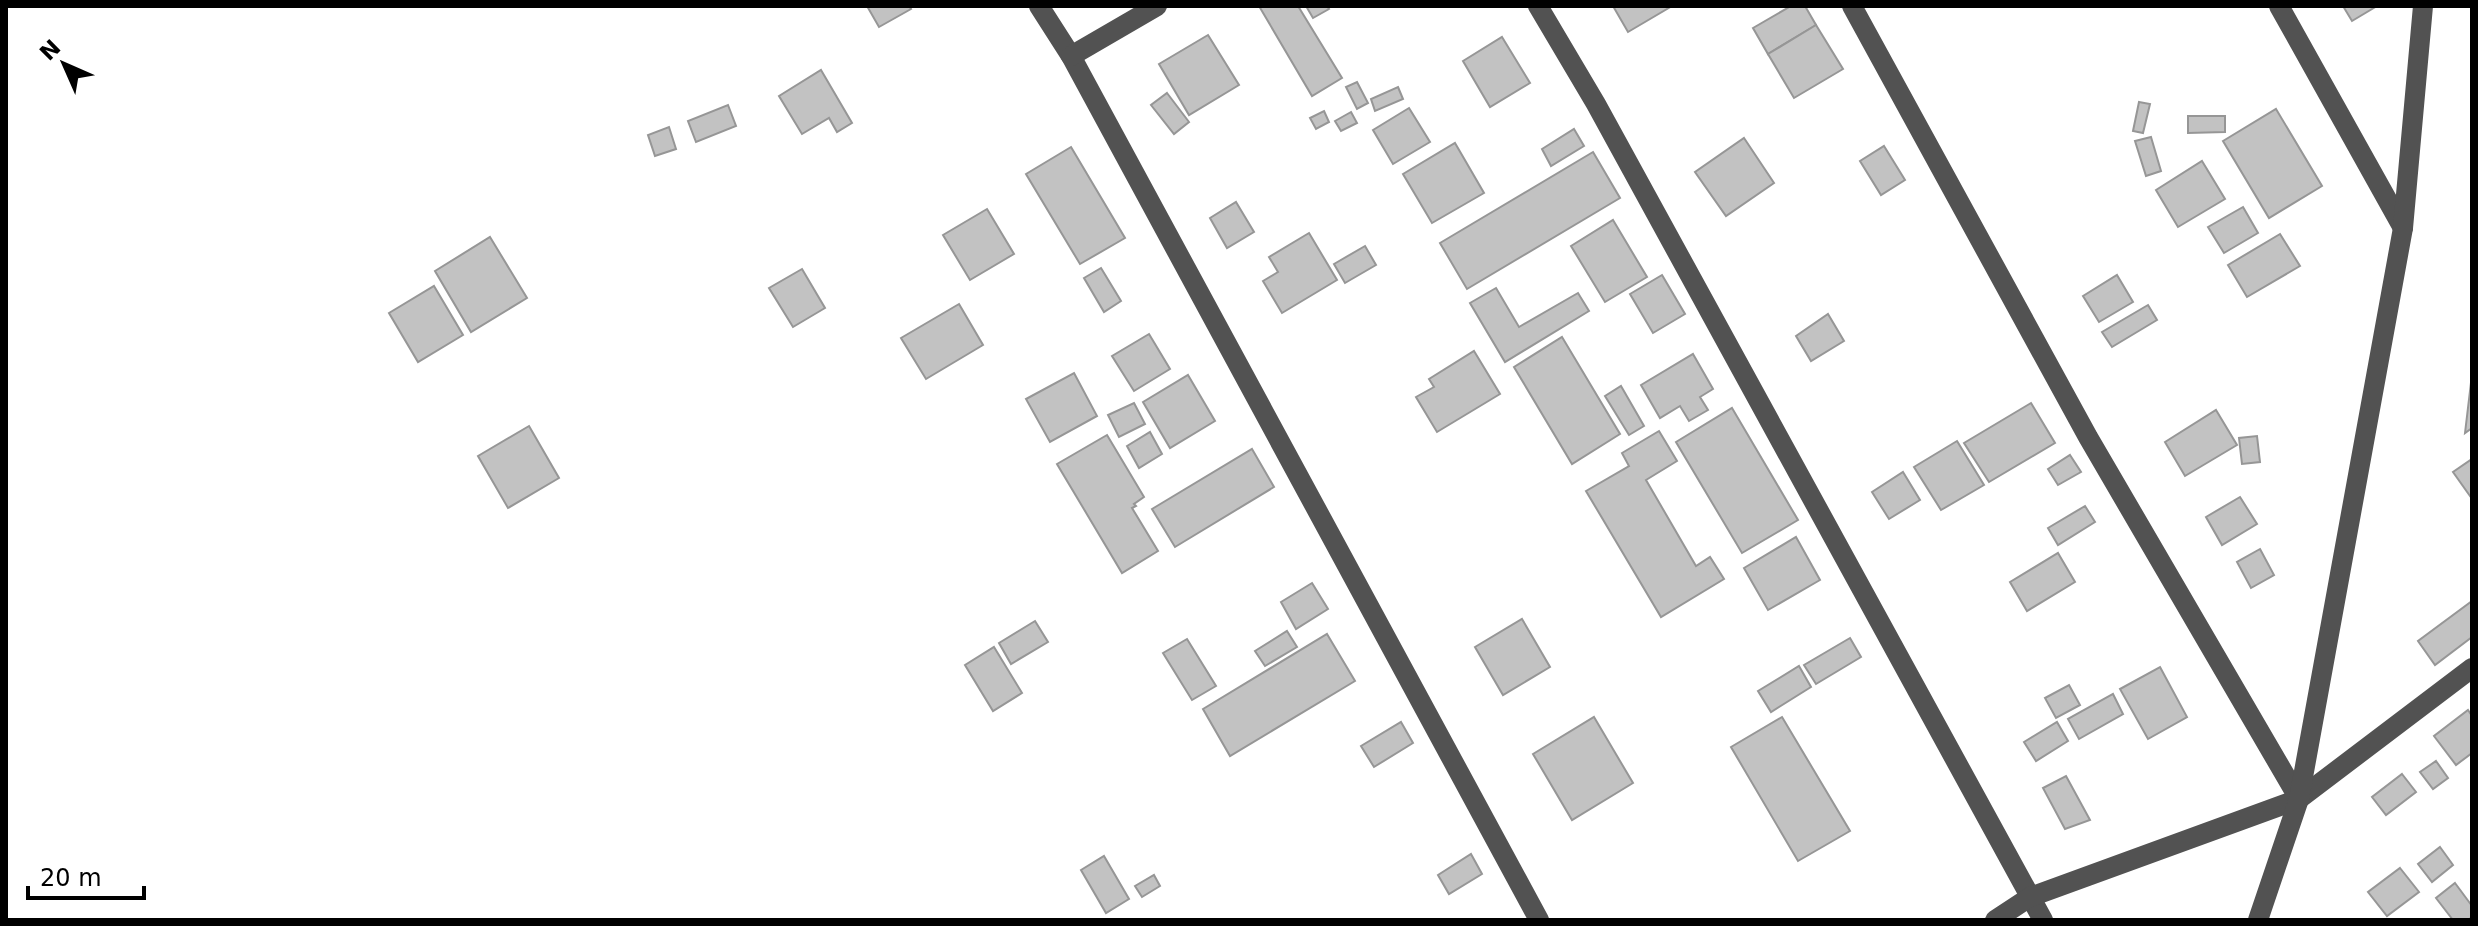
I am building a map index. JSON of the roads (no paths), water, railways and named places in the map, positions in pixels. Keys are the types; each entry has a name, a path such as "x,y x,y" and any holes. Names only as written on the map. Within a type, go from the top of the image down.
{"street":[{"path":"1039,6 1071,56 1539,920"},
{"path":"1071,56 1157,6"},
{"path":"1538,6 1596,104 2043,920"},
{"path":"1852,6 2088,437 2299,799"},
{"path":"2279,6 2403,228"},
{"path":"2258,920 2299,799 2403,228 2423,6"},
{"path":"1995,920 2030,897 2299,799 2472,668"}]}
